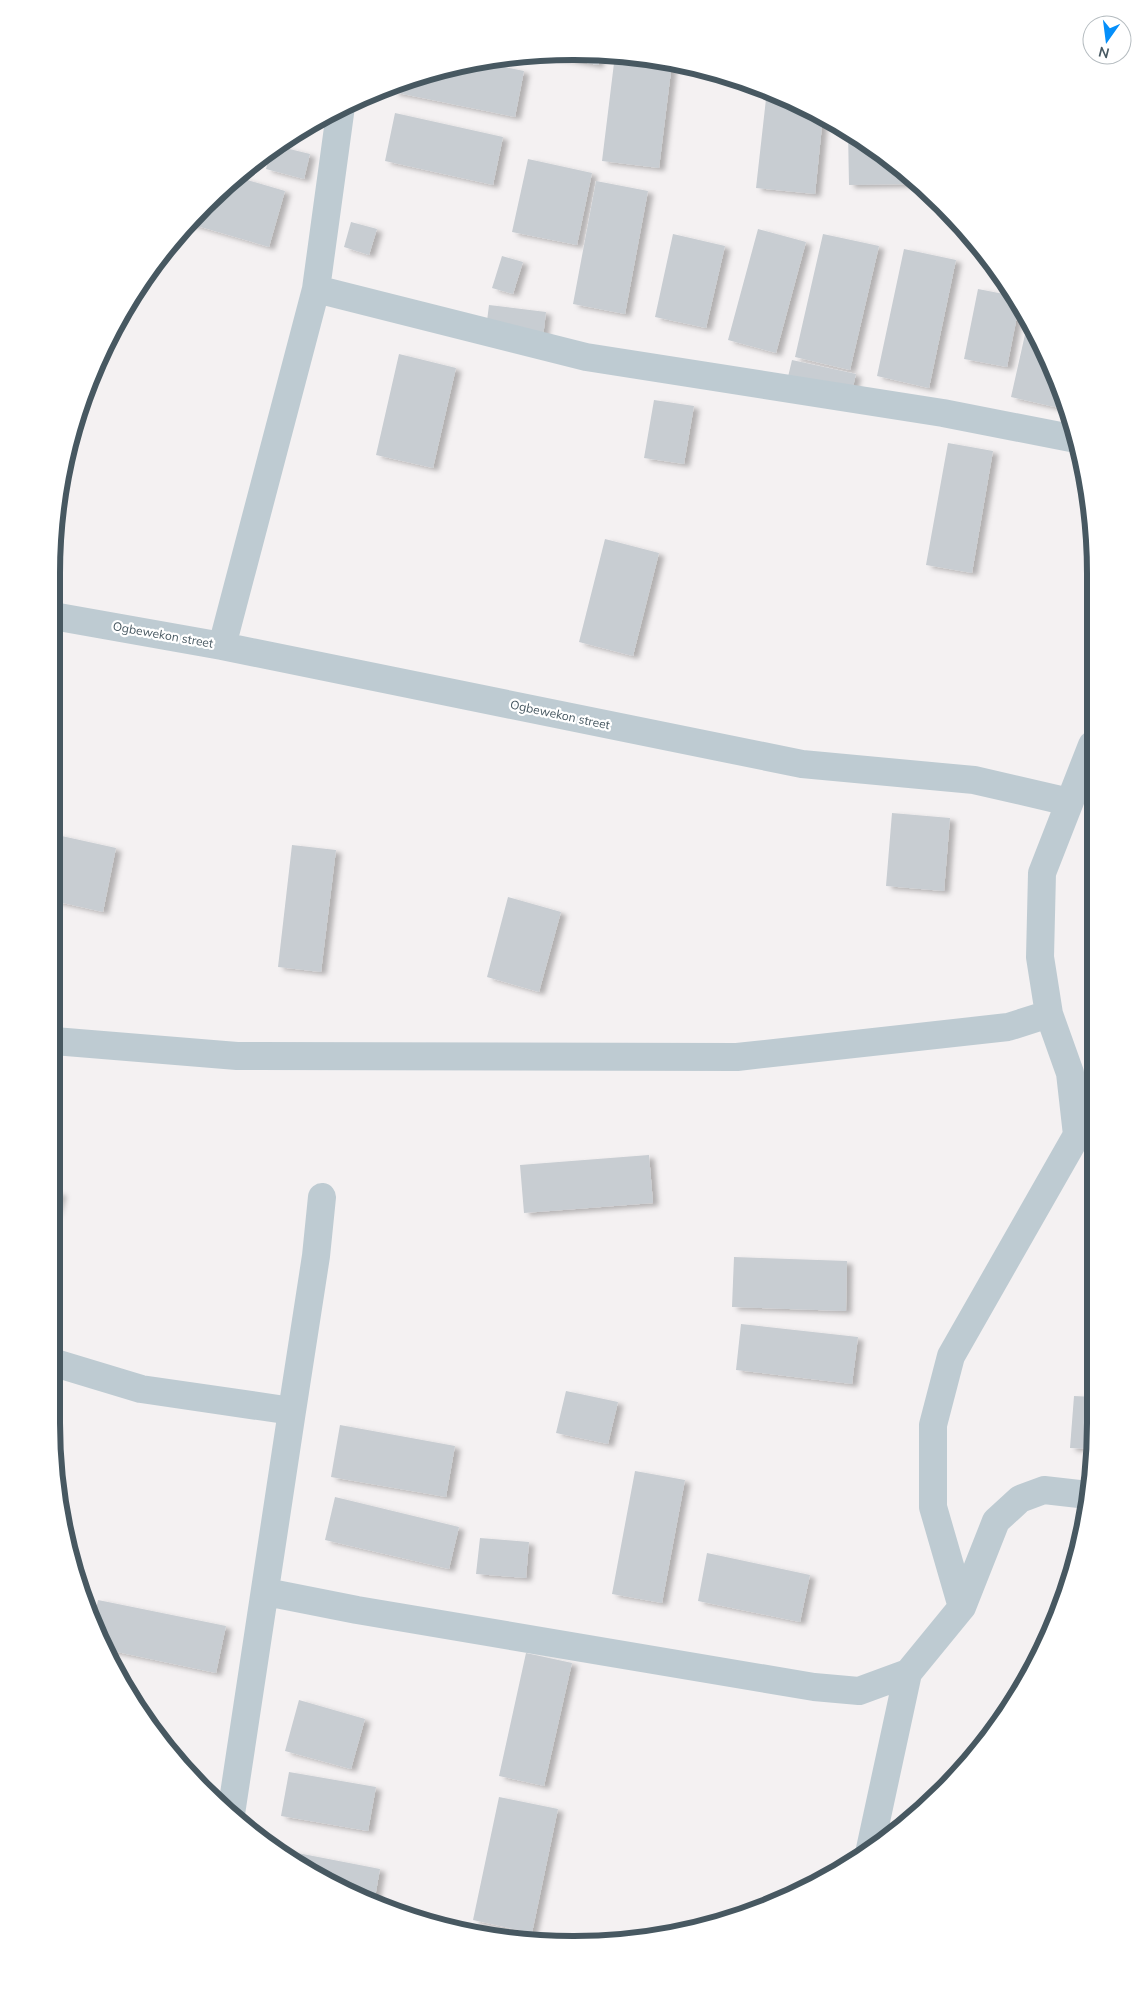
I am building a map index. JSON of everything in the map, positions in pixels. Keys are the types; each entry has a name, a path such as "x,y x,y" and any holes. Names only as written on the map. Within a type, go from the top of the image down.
{"street":[{"path":"222,646 316,289 340,117"},
{"path":"316,289 586,357 943,413 1069,437"},
{"name":"Ogbewekon street","path":"60,617 222,646 802,764 974,780 1069,802"},
{"path":"962,1607 933,1507 933,1426 951,1356 1085,1135 1070,1072 1049,1014 1040,957 1042,873 1087,757"},
{"path":"60,1041 237,1056 737,1057 1008,1028 1049,1014"},
{"path":"232,1806 316,1256 322,1197"},
{"path":"60,1365 141,1389 292,1411"},
{"path":"872,1840 908,1673 962,1607 996,1521 1020,1499 1044,1490 1082,1494"},
{"path":"266,1592 357,1610 814,1687 859,1691 908,1673"}],"building":[{"path":"571,60 599,61 598,65"},
{"path":"614,62 671,69 659,168 602,161"},
{"path":"497,66 524,71 515,117 394,92 441,77"},
{"path":"766,98 822,125 815,194 756,188"},
{"path":"395,113 503,137 493,185 385,161"},
{"path":"848,140 907,183 907,184 849,185"},
{"path":"286,148 310,154 304,179 266,169 268,161"},
{"path":"528,159 592,173 577,245 512,232"},
{"path":"245,179 285,191 269,247 196,226"},
{"path":"596,181 648,191 625,314 573,304"},
{"path":"351,222 377,229 369,255 344,247"},
{"path":"758,229 806,242 776,353 728,340"},
{"path":"673,234 725,246 706,328 655,317"},
{"path":"823,234 879,246 850,370 795,357"},
{"path":"904,249 956,260 929,388 877,376"},
{"path":"502,256 523,262 513,294 492,288"},
{"path":"978,289 1004,294 1017,316 1007,367 964,359"},
{"path":"489,305 546,312 543,337 486,329"},
{"path":"1026,331 1048,377 1060,408 1011,397"},
{"path":"399,354 456,368 433,468 376,455"},
{"path":"792,360 856,374 851,395 787,381"},
{"path":"654,400 694,406 684,464 644,458"},
{"path":"948,443 993,451 972,573 926,565"},
{"path":"605,539 659,553 633,656 579,642"},
{"path":"892,813 950,818 944,891 886,886"},
{"path":"60,836 116,848 103,912 60,902"},
{"path":"292,845 336,850 321,972 278,967"},
{"path":"508,897 561,912 539,992 487,977"},
{"path":"649,1155 653,1203 524,1213 520,1165"},
{"path":"734,1257 847,1261 846,1311 732,1307"},
{"path":"741,1324 858,1337 852,1384 736,1370"},
{"path":"566,1391 618,1402 608,1444 556,1433"},
{"path":"1074,1396 1087,1397 1086,1449 1070,1448"},
{"path":"340,1425 455,1446 446,1497 331,1477"},
{"path":"635,1471 685,1480 662,1603 612,1594"},
{"path":"335,1497 459,1527 449,1569 325,1540"},
{"path":"480,1538 529,1542 526,1578 476,1574"},
{"path":"707,1553 810,1575 800,1622 698,1601"},
{"path":"98,1600 226,1626 216,1673 114,1651 96,1611"},
{"path":"526,1653 572,1663 544,1786 499,1776"},
{"path":"299,1700 365,1719 351,1769 285,1751"},
{"path":"289,1772 376,1787 368,1831 281,1816"},
{"path":"499,1797 558,1809 532,1933 473,1920"},
{"path":"293,1852 380,1869 375,1896 346,1883"}]}
